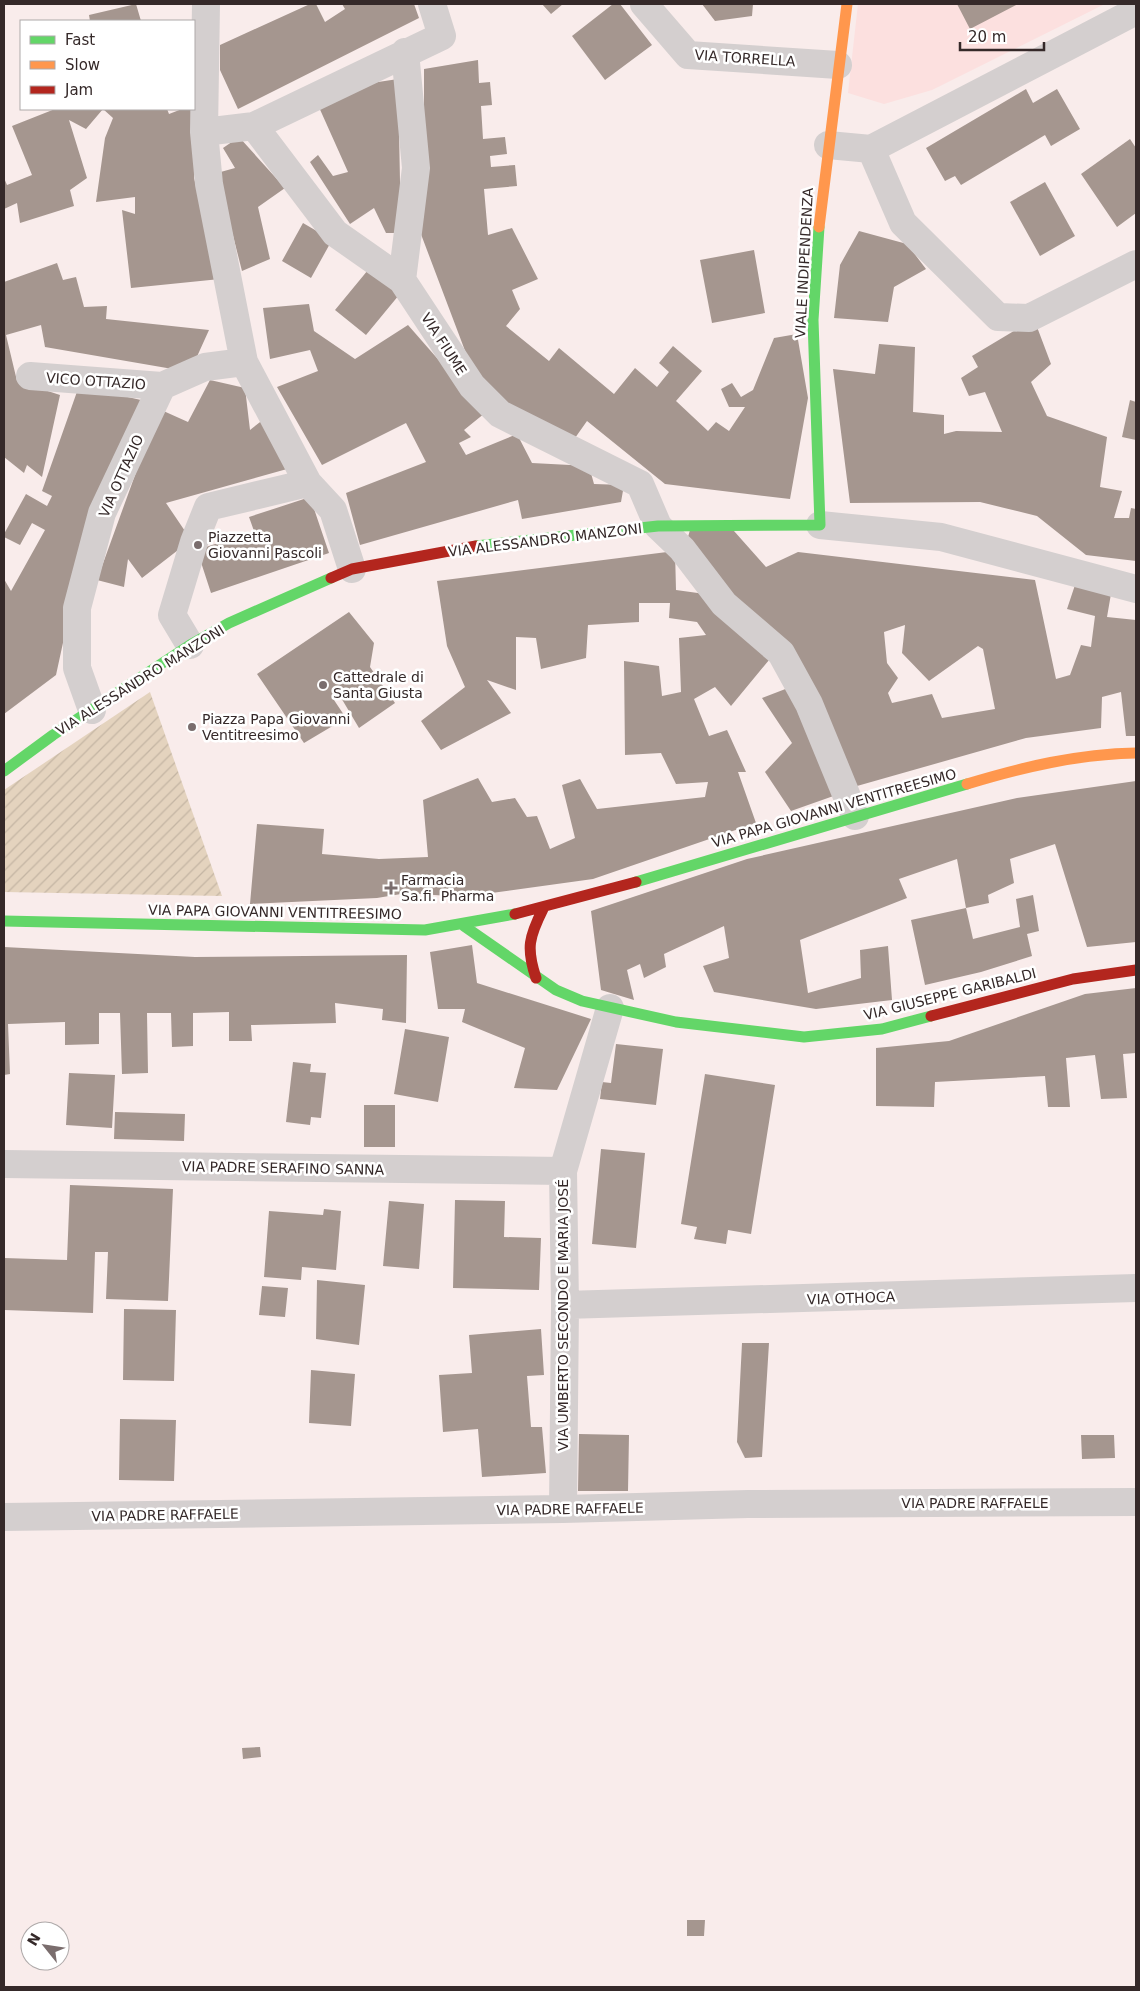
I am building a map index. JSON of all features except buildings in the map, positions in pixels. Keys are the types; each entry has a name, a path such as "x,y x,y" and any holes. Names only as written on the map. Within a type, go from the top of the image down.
{"main road":[{"name":"VIALE INDIPENDENZA","path":"820,525 813,320 820,207 847,4"},
{"name":"VIA ALESSANDRO MANZONI","path":"4,771 190,645 229,623 352,569 490,543 658,526 820,525"},
{"name":"VIA PAPA GIOVANNI VENTITREESIMO","path":"4,921 425,930 464,926 543,909 622,887 856,816 1049,761 1117,752 1136,753"},
{"path":"536,978 528,955 529,935 543,909"},
{"name":"VIA GIUSEPPE GARIBALDI","path":"464,926 536,978 556,990 582,1001 676,1022 804,1037 882,1029 1072,979 1136,970"}],"street":[{"path":"206,4 204,132 209,184 244,362 308,483 333,510 352,569"},
{"path":"204,132 254,126 405,52 442,36 432,4"},
{"name":"VIA TORRELLA","path":"644,4 688,55 838,65"},
{"path":"828,145 871,149 1136,11"},
{"path":"402,280 416,168 405,52"},
{"name":"VIA FIUME","path":"254,126 335,233 402,280 472,386 500,414 640,484 658,526"},
{"path":"871,149 903,223 998,317 1029,318 1136,264"},
{"path":"162,386 205,367 244,362"},
{"name":"VICO OTTAZIO","path":"30,376 162,386"},
{"name":"VIA OTTAZIO","path":"92,710 77,668 77,608 102,513 162,386"},
{"path":"190,645 172,615 194,542 208,507 308,483"},
{"name":"VIA ALESSANDRO MANZONI","path":"820,525 941,536 1136,589"},
{"path":"658,526 682,548 724,604 781,654 808,704 856,816"},
{"name":"VIA UMBERTO SECONDO E MARIA JOSÉ","path":"563,1509 565,1305 563,1171 610,1008"},
{"name":"VIA PADRE SERAFINO SANNA","path":"4,1164 563,1171"},
{"name":"VIA OTHOCA","path":"565,1305 1136,1288"},
{"name":"VIA PADRE RAFFAELE","path":"4,1517 563,1509 748,1504 1136,1502"}],"shaded area":[{"path":"858,4 1105,4 932,90 884,104 848,93"},
{"path":"150,692 222,896 4,892 4,790"}],"traffic: fast":[{"path":"476,546 658,526 820,525 813,320 819,227"},
{"path":"4,771 53,735 190,645 229,623 331,578"},
{"path":"636,882 967,784"},
{"path":"4,921 425,930 515,914"},
{"path":"464,926 556,990 582,1001 676,1022 804,1037 882,1029 931,1016"}],"traffic: slow":[{"path":"819,227 847,4"},
{"path":"967,784 1051,762 1093,756 1136,753"}],"traffic: jam":[{"path":"331,578 352,569 476,546"},
{"path":"515,914 636,882"},
{"path":"536,978 531,958 530,943 543,909"},
{"path":"931,1016 1073,979 1136,970"}],"place":[{"name":"Piazzetta Giovanni Pascoli","path":"198,545"},
{"name":"Cattedrale di Santa Giusta","path":"323,685"},
{"name":"Piazza Papa Giovanni Ventitreesimo","path":"192,727"},
{"name":"Farmacia Sa.fi. Pharma","path":"391,888"}]}
